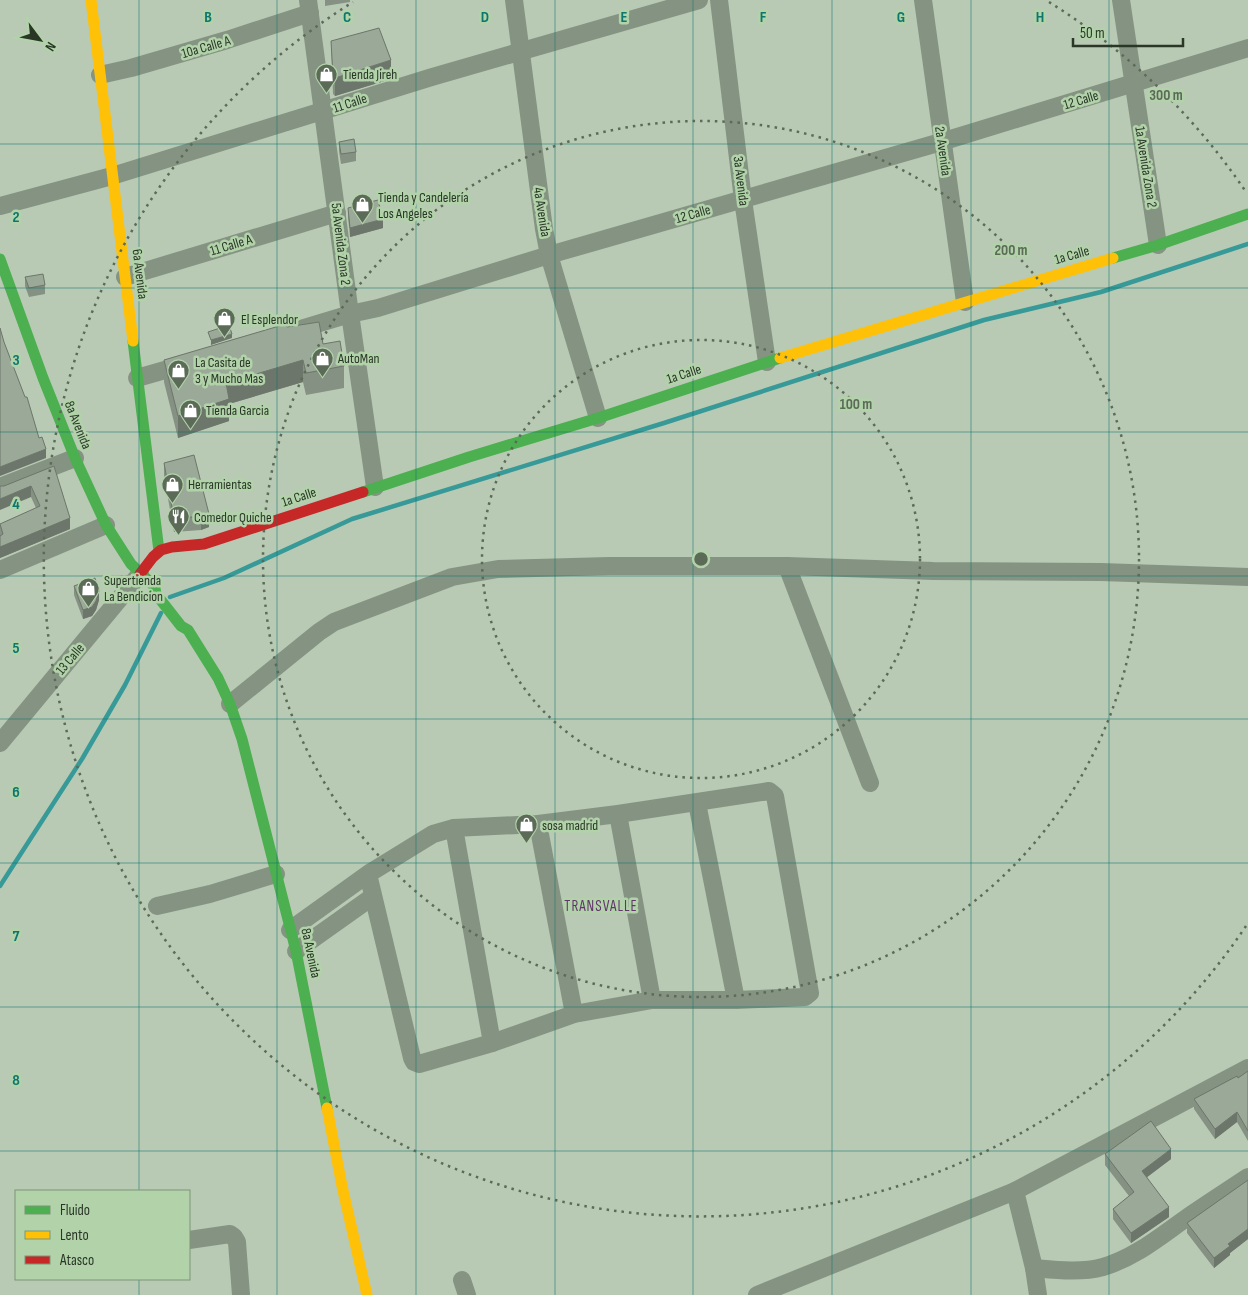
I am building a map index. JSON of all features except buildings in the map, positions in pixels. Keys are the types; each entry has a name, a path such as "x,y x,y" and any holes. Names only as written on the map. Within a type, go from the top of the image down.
{"street":[{"name":"6a Avenida","path":"91,0 105,74 164,549"},
{"name":"6a Avenida","path":"102,0 105,74"},
{"name":"4a Avenida","path":"514,0 539,200 549,255 598,418"},
{"name":"11 Calle","path":"0,206 117,174 432,77 699,0"},
{"name":"3a Avenida","path":"719,0 744,200 767,362"},
{"name":"2a Avenida","path":"923,0 941,142 965,302"},
{"name":"1a Avenida Zona 2","path":"1122,0 1158,245"},
{"name":"10a Calle A","path":"105,74 227,40 309,6"},
{"name":"5a Avenida Zona 2","path":"309,6 375,487"},
{"name":"12 Calle","path":"286,333 395,303 549,255 941,142 1248,48"},
{"name":"11 Calle A","path":"130,276 337,213"},
{"name":"1a Calle","path":"164,549 204,544 375,487 598,418 844,337 1158,245 1248,214"},
{"name":"8a Avenida","path":"0,260 43,378 106,524 131,564 157,591 184,625 218,678 230,704 242,739 296,952 362,1294"},
{"path":"142,377 202,359"},
{"path":"0,487 76,458"},
{"path":"0,570 106,524"},
{"path":"140,574 164,549"},
{"path":"230,704 334,622 452,577 480,571 507,568 609,566 787,566 933,571 1101,572 1248,577"},
{"path":"787,566 870,783"},
{"name":"13 Calle","path":"0,743 140,574"},
{"path":"290,930 368,874 433,834 454,828 538,824 618,814 769,791 775,796 810,993 805,997 736,1000 652,1000 574,1014 492,1043 419,1064 414,1062 412,1058 368,874"},
{"path":"697,803 736,1000"},
{"path":"618,814 652,1000"},
{"path":"538,824 574,1014"},
{"path":"454,828 492,1043"},
{"path":"157,906 210,894 276,874"},
{"path":"296,952 372,897"},
{"path":"757,1295 1015,1191 1248,1068"},
{"path":"1034,1268 1090,1269 1120,1261 1141,1251 1248,1177"},
{"path":"1015,1191 1034,1268 1038,1295"},
{"path":"190,1240 230,1234 234,1237 237,1242 242,1295"},
{"path":"458,1295 462,1280 467,1295"}],"waterway":[{"path":"170,597 224,578 352,519 664,423 984,320 1101,292 1248,244"},
{"path":"0,886 82,759 125,685 161,613"}],"traffic: fast":[{"path":"1113,258 1158,245 1248,214"},
{"path":"0,259 43,378 75,458 106,525 131,564 153,585"},
{"path":"133,341 159,551"},
{"path":"363,492 780,358"},
{"path":"155,588 156,594 181,626 188,630 218,678 230,704 242,739 296,951 327,1108"}],"traffic: slow":[{"path":"91,0 133,341"},
{"path":"780,358 1113,258"},
{"path":"327,1108 342,1186 367,1295"}],"traffic: jam":[{"path":"140,574 161,550 204,544 363,492"}],"place":[{"name":"Tienda Jireh","path":"327,93"},
{"name":"Tienda y Candelería Los Angeles","path":"362,224"},
{"name":"El Esplendor","path":"225,338"},
{"name":"AutoMan","path":"322,377"},
{"name":"La Casita de 3 y Mucho Mas","path":"179,389"},
{"name":"Tienda Garcia","path":"190,429"},
{"name":"Herramientas","path":"172,503"},
{"name":"Comedor Quiche","path":"178,536"},
{"name":"Supertienda La Bendicion","path":"88,607"},
{"name":"sosa madrid","path":"526,844"}],"district":[{"name":"TRANSVALLE","path":"601,906"}]}
